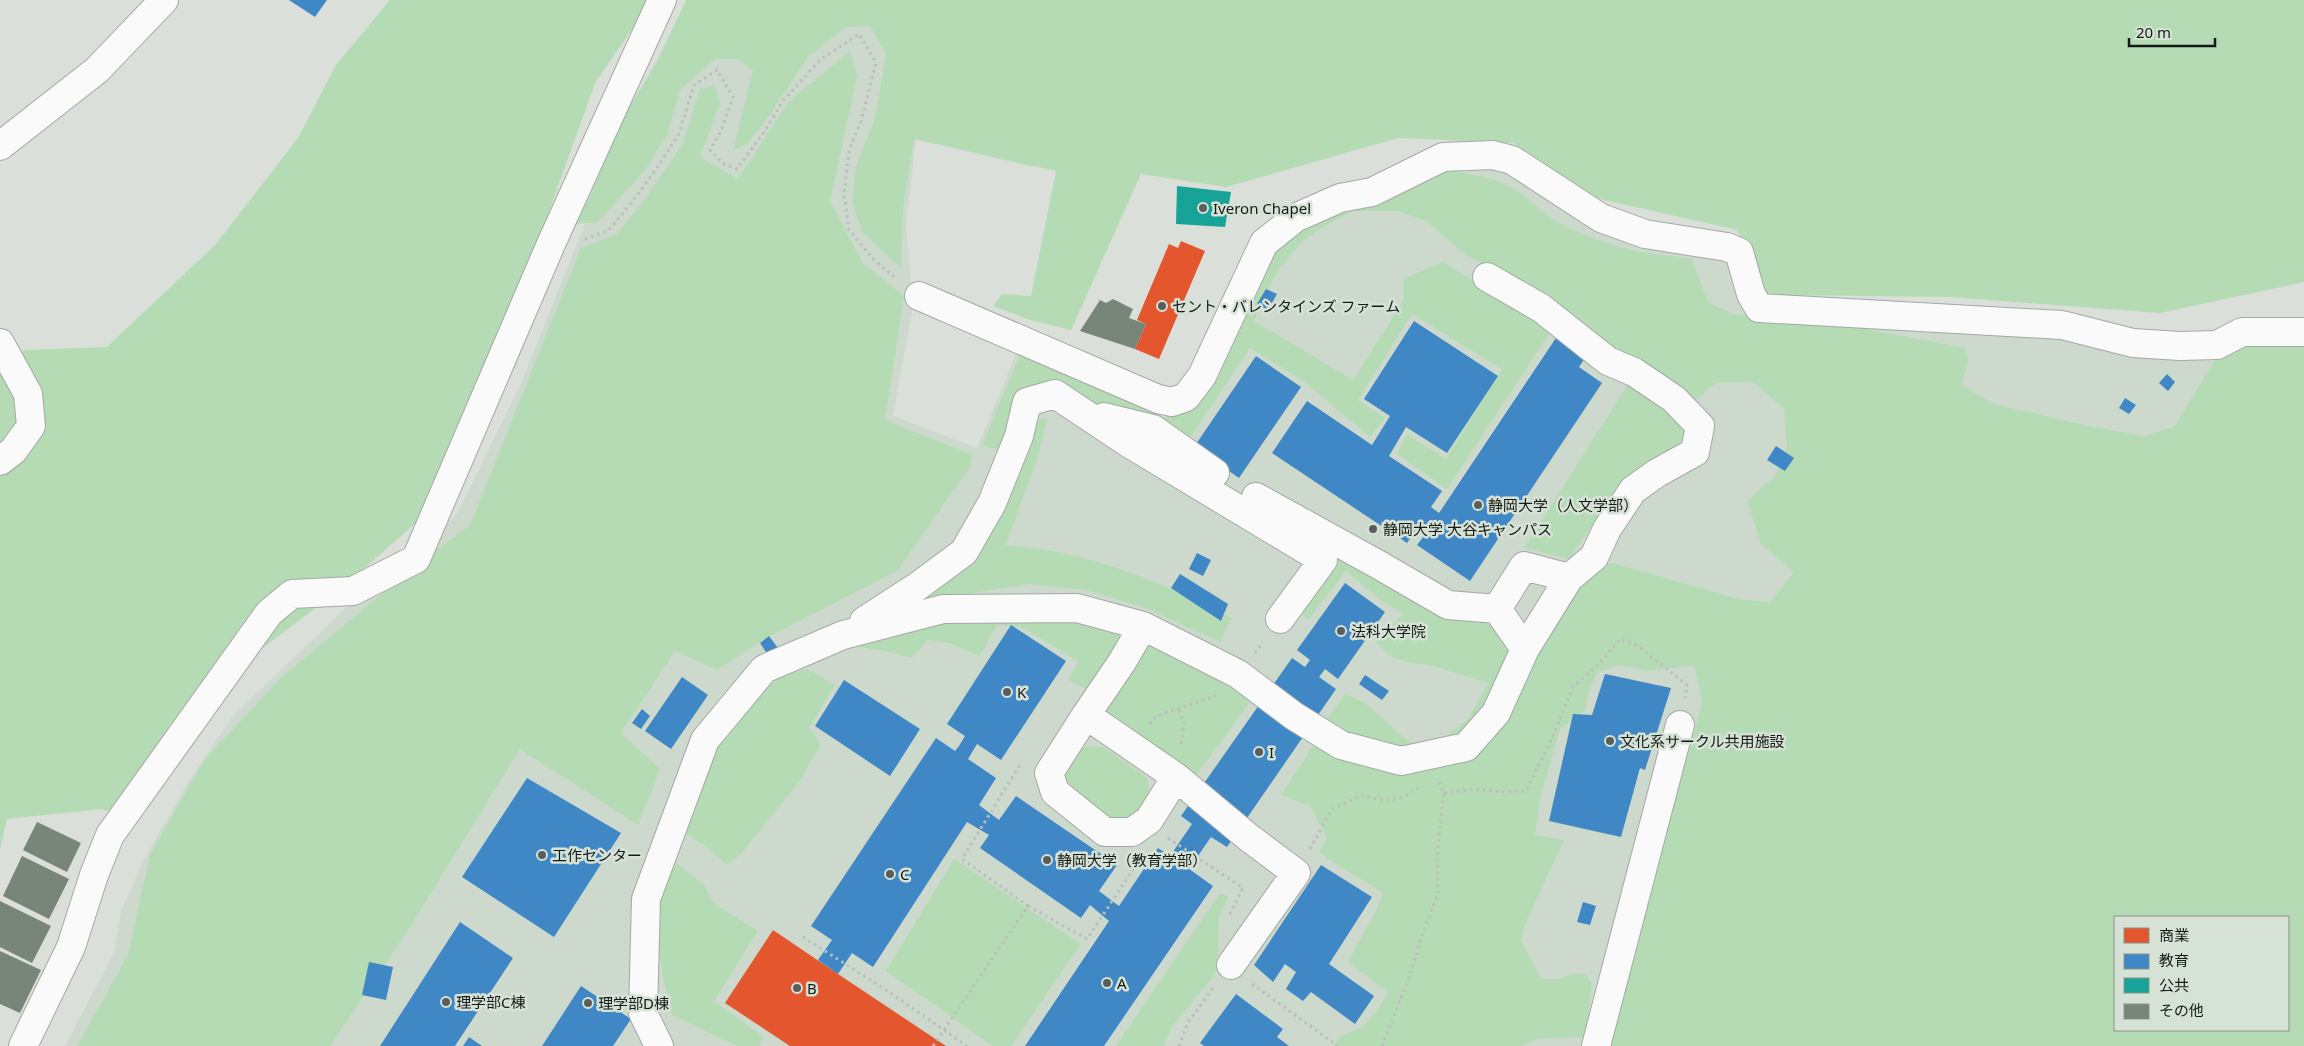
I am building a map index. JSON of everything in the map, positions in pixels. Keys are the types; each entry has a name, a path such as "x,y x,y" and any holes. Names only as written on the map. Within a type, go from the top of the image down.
{"street":[{"path":"0,146 98,70 164,0"},
{"path":"23,1046 71,947 94,875 110,835 269,612 292,594 353,591 416,559 551,244 662,0"},
{"path":"919,296 1158,399 1172,402 1186,397 1202,376 1264,243 1295,218 1340,198 1372,192 1443,157 1493,155 1512,160 1601,218 1645,234 1727,247 1739,252 1751,294 1758,308 2062,325 2133,343 2180,346 2216,344 2242,332 2304,332"},
{"path":"659,1046 643,1013 646,899 705,740 764,669 843,635 942,609 1077,608 1144,626 1238,674 1294,716 1341,745 1401,762 1466,746 1496,713 1525,649 1569,578 1594,556 1608,529 1633,490 1657,473 1696,452 1700,426 1674,399 1634,372 1608,361 1541,308 1487,277"},
{"path":"0,343 28,394 31,426 13,451 0,461"},
{"path":"843,635 918,586 964,552 992,503 1019,436 1027,402 1054,394 1130,444 1323,560 1280,619"},
{"path":"1071,406 1123,423 1153,429 1206,468 1448,605 1497,609"},
{"path":"1497,609 1524,566 1569,578"},
{"path":"1497,609 1525,649"},
{"path":"1144,626 1049,773 1054,792 1105,832 1132,832 1148,820 1171,774"},
{"path":"1086,715 1171,774 1248,837 1296,873 1231,965"},
{"path":"1596,1046 1680,725"}],"path":[{"path":"551,244 574,242 608,231 660,165 679,134 694,85 718,70 733,97 721,131 710,150 722,163 737,169 765,131 782,102 794,88 820,60 859,34 876,63 861,121 849,150 844,194 849,230 875,261 919,296"},
{"path":"1131,746 1156,716 1213,698 1229,688 1280,619"},
{"path":"1444,793 1474,789 1503,792 1526,791 1554,734 1573,687 1601,662 1620,639 1638,646 1687,685 1680,725"},
{"path":"1171,774 1175,759 1183,743 1184,723 1179,710"},
{"path":"1025,757 962,859 1028,906 1087,939 1143,856"},
{"path":"1382,1046 1409,978 1422,935 1438,894 1437,854 1444,793 1435,776"},
{"path":"1167,838 1243,888 1229,914 1231,965 1188,1022 1179,1046"},
{"path":"933,1046 1028,906"},
{"path":"803,937 886,990 967,1046"},
{"path":"1231,965 1258,989 1306,1021 1338,1046"}],"shaded area":[{"name":"静岡大学 大谷キャンパス","path":"687,0 1069,35 1033,167 916,139 906,226 913,306 893,416 977,448 1018,349 1165,417 1192,407 1287,241 1439,172 1479,166 1505,171 1608,235 1634,245 1667,251 1732,254 1750,316 2062,333 2221,350 2288,916 2114,916 2114,1031 2289,1031 2289,920 2304,1046 65,1046 114,953 121,912 143,861 187,784 233,716 352,602 427,544 457,514 519,388 633,105"}],"green space":[{"path":"390,0 652,0 595,83 522,287 424,516 338,591 260,650 173,738 128,817 101,809 7,819 0,849 0,375 24,350 107,347 216,244 298,138 336,65"},
{"path":"686,0 2304,0 2304,282 2160,313 1950,297 1768,295 1737,230 1583,195 1514,143 1398,138 1226,187 1141,174 1071,330 1030,320 993,306 1002,294 1031,296 1056,171 914,139 903,209 901,268 862,232 852,201 856,166 875,119 886,54 870,26 846,27 808,57 767,119 748,143 733,151 753,70 738,59 715,59 680,90 667,135 646,169 598,222 575,224 591,194 621,121 658,60"},
{"path":"850,51 857,76 830,201 862,262 904,296 885,420 972,455 970,467 897,571 766,638 717,670 675,651 621,733 660,769 638,825 520,749 410,927 330,1046 77,1046 128,955 150,855 204,760 282,677 416,565 470,525 581,248 616,235 647,196 683,143 700,89 714,85 720,103 700,157 738,179 788,102"},
{"path":"1454,171 1496,180 1516,190 1558,222 1606,243 1655,254 1691,258 1708,302 1733,314 1844,325 1965,348 1968,360 1962,385 1993,404 2093,427 2144,436 2174,427 2221,350 2241,340 2304,340 2304,1046 1610,1046 1650,899 1664,823 1689,752 1702,701 1694,665 1649,671 1618,665 1597,673 1589,691 1585,711 1560,729 1540,799 1535,835 1564,840 1525,924 1521,941 1541,979 1559,979 1573,974 1585,974 1592,983 1586,1037 1537,1039 1521,1046 1333,1046 1342,1035 1363,1026 1375,1013 1388,992 1348,962 1383,893 1319,853 1327,838 1310,806 1281,795 1316,741 1463,755 1590,568 1613,563 1739,599 1770,602 1794,572 1761,544 1747,501 1775,476 1787,449 1784,409 1753,382 1716,383 1696,400 1690,438 1656,460 1609,499 1569,559 1524,548 1628,384 1522,282 1467,256 1426,221 1397,211 1353,211 1326,225 1301,242 1280,268 1263,297 1254,321 1353,380 1404,300 1403,279 1443,262 1502,299 1541,319 1549,334 1447,489 1397,454 1407,434 1446,459 1502,369 1412,314 1358,400 1385,418 1370,437 1305,382 1250,348 1189,439 1086,404 1048,383 1003,450 982,446 1021,352 1099,385 1165,418 1193,407 1273,256 1287,239 1307,222 1436,173"},
{"path":"1047,418 1039,453 1006,545 1067,554 1095,561 1150,580 1177,592 1232,618 1220,642 1146,608 1086,590 1030,584 966,594 904,608 955,576 971,562 984,545 995,527 1011,487 1029,425"},
{"path":"1207,475 1268,511 1477,608 1516,649 1503,684 1455,740 1450,733 1469,718 1488,683 1433,666 1407,662 1390,656 1376,642 1403,614 1378,598 1346,571 1309,619 1293,610 1327,558"},
{"path":"930,621 1088,621 1125,634 1090,691 1069,680 1078,661 1021,627 997,625 980,656 949,643 927,640 912,658 886,651 852,646"},
{"path":"1145,637 1256,694 1191,782 1096,715"},
{"path":"807,669 835,685 809,728 821,745 798,783 741,854 727,865 704,845 681,831 702,773 724,731 757,696 782,676"},
{"path":"1345,694 1365,703 1415,747 1392,753 1324,723"},
{"path":"1087,746 1103,747 1146,777 1150,794 1148,804 1124,822 1103,813 1080,798 1070,788 1065,778 1065,768 1071,757"},
{"path":"668,856 704,885 714,904 758,931 714,1001 763,1036 759,1046 737,1046 672,1015 663,976 657,922"},
{"path":"954,859 1081,944 1011,1046 993,1046 886,971"},
{"path":"1220,893 1229,897 1219,917 1218,953 1215,974 1171,1028 1164,1046 1116,1046"}],"building: 商業":[{"name":"セント・バレンタインズ ファーム","path":"1181,241 1205,251 1159,359 1135,349 1146,324 1137,320 1169,244 1178,248"},
{"name":"B","path":"773,930 946,1046 790,1046 725,1003"}],"building: 教育":[{"path":"289,0 327,0 315,17"},
{"path":"1266,289 1277,294 1268,310 1257,304"},
{"path":"1414,321 1498,376 1447,453 1406,427 1389,456 1442,491 1431,507 1439,513 1556,338 1585,358 1579,367 1602,383 1470,581 1417,545 1427,532 1420,524 1407,543 1272,453 1307,401 1372,445 1390,416 1364,399"},
{"path":"1256,356 1301,387 1239,478 1194,447"},
{"path":"2167,374 2175,382 2168,391 2159,383"},
{"path":"2125,398 2136,405 2129,414 2119,408"},
{"path":"1776,446 1794,458 1785,471 1767,460"},
{"path":"1197,553 1211,560 1203,576 1189,569"},
{"path":"1180,574 1228,604 1221,621 1171,588"},
{"path":"1345,583 1385,612 1338,679 1325,669 1319,677 1336,689 1227,847 1211,837 1189,869 1213,886 1104,1046 1025,1046 1109,921 1090,905 1081,918 980,848 989,835 967,822 873,967 852,953 838,974 818,960 832,940 811,926 936,738 955,751 959,746 965,736 947,724 1011,625 1066,661 1001,760 977,744 968,759 996,778 979,805 999,820 1016,796 1117,865 1099,891 1119,906 1158,848 1170,856 1192,824 1181,816 1292,658 1305,667 1310,660 1297,650"},
{"path":"769,636 778,648 768,655 760,643"},
{"name":"文化系サークル共用施設","path":"1605,674 1671,688 1645,770 1640,768 1621,837 1549,821 1573,714 1592,715"},
{"path":"1365,675 1389,691 1382,700 1359,684"},
{"path":"682,677 708,695 671,749 645,731"},
{"path":"844,680 920,729 890,776 815,726"},
{"path":"642,709 650,716 641,729 632,723"},
{"name":"工作センター","path":"527,778 621,833 554,937 462,877"},
{"path":"1321,865 1372,897 1329,964 1374,996 1355,1024 1311,992 1303,1001 1286,989 1296,972 1285,964 1273,982 1254,965"},
{"path":"1583,902 1596,906 1590,925 1577,922"},
{"name":"理学部C棟","path":"460,922 513,958 455,1046 380,1046"},
{"path":"369,962 393,967 386,1000 362,995"},
{"name":"理学部D棟","path":"581,986 631,1019 613,1046 542,1046"},
{"path":"1236,994 1283,1029 1277,1037 1289,1046 1204,1046 1200,1043"},
{"path":"469,1037 482,1046 463,1046"}],"building: 公共":[{"name":"Iveron Chapel","path":"1177,186 1231,192 1225,227 1176,224"}],"building: その他":[{"path":"1113,299 1133,309 1129,318 1146,324 1135,349 1080,331 1100,300 1106,303"},
{"path":"37,822 81,843 67,872 23,850"},
{"path":"22,856 69,879 49,919 3,896"},
{"path":"0,901 51,926 32,963 0,947"},
{"path":"0,951 41,970 20,1013 0,1004"}],"place":[{"name":"Iveron Chapel","path":"1203,208"},
{"name":"セント・バレンタインズ ファーム","path":"1162,306"},
{"name":"静岡大学（人文学部）","path":"1478,505"},
{"name":"静岡大学 大谷キャンパス","path":"1373,529"},
{"name":"法科大学院","path":"1341,631"},
{"name":"K","path":"1007,692"},
{"name":"文化系サークル共用施設","path":"1610,741"},
{"name":"I","path":"1259,752"},
{"name":"工作センター","path":"542,855"},
{"name":"静岡大学（教育学部）","path":"1047,860"},
{"name":"C","path":"890,874"},
{"name":"A","path":"1107,983"},
{"name":"B","path":"797,988"},
{"name":"理学部C棟","path":"446,1002"},
{"name":"理学部D棟","path":"588,1003"}]}
